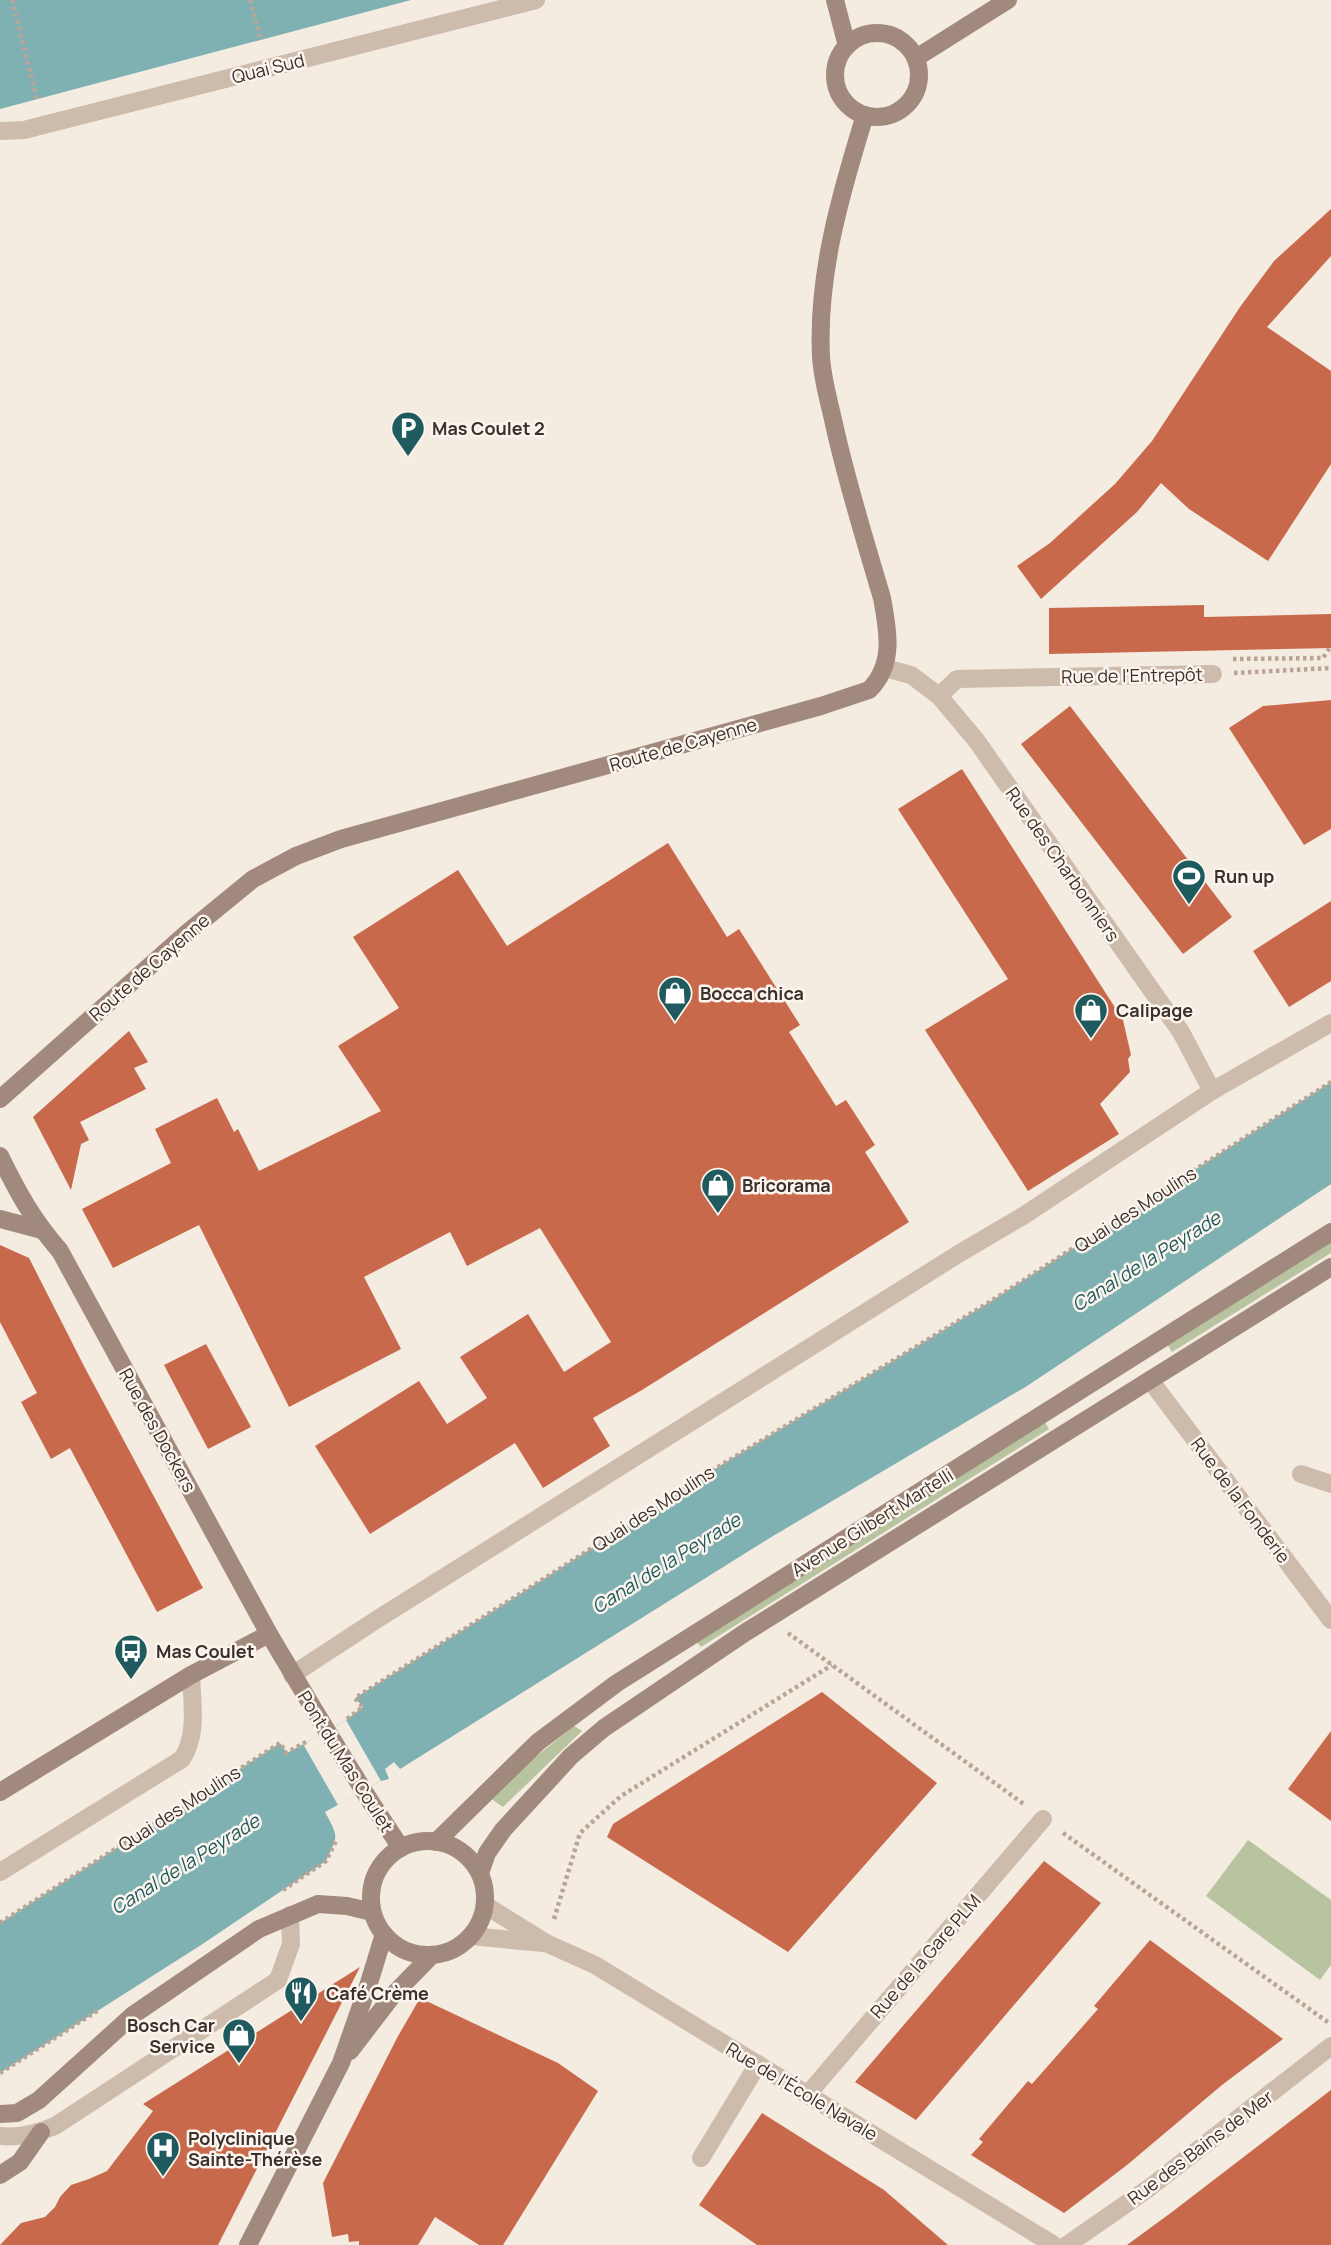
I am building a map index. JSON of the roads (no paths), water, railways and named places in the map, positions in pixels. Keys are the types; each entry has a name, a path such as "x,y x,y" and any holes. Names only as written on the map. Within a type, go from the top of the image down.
{"main road":[{"path":"835,0 847,46"},
{"path":"915,58 1008,0"},
{"path":"876,34 892,36 906,44 915,58 919,73 917,89 909,103 897,113 881,117 865,115 850,107 839,93 835,77 838,60 847,46 861,37 876,34"},
{"path":"865,115 843,186 822,291 821,356 823,378 846,476 882,598 888,641 885,668"},
{"name":"Route de Cayenne","path":"0,1099 187,933 253,879 296,856 341,839 821,706 869,690 885,668"},
{"name":"Rue des Dockers","path":"0,1156 20,1198 60,1251 269,1634"},
{"path":"0,1219 42,1230"},
{"name":"Avenue Gilbert Martelli","path":"436,1842 538,1742 617,1683 1331,1232"},
{"name":"Avenue Gilbert Martelli","path":"480,1873 487,1853 503,1830 571,1756 604,1728 746,1632 1331,1267"},
{"path":"0,1792 191,1675 269,1634 292,1675"},
{"name":"Pont du Mas Coulet","path":"292,1675 401,1848"},
{"path":"418,1842 436,1842 454,1847 469,1858 480,1873 485,1889 485,1905 481,1922 471,1937 447,1953 414,1954 397,1946 384,1934 372,1912 372,1890 379,1869 401,1848 418,1842"},
{"path":"0,2114 17,2113 39,2100 133,2015 260,1929 318,1904 347,1906 372,1912"},
{"path":"248,2245 341,2063 384,1934"},
{"path":"341,2063 393,1995 432,1955"},
{"path":"0,2175 20,2162 41,2132"}],"street":[{"name":"Quai Sud","path":"0,131 24,130 536,0"},
{"name":"Rue des Charbonniers","path":"885,668 911,675 939,696 976,740 1181,1032 1212,1091"},
{"name":"Rue de l'Entrepôt","path":"939,696 957,679 1213,674"},
{"path":"292,1675 960,1253 1023,1216 1212,1091 1331,1023"},
{"name":"Rue de la Fonderie","path":"1150,1380 1331,1620"},
{"path":"1301,1474 1331,1484"},
{"path":"0,1872 182,1759 190,1747 191,1675"},
{"name":"Rue de la Gare PLM","path":"808,2094 1043,1819"},
{"name":"Rue de l'École Navale","path":"485,1905 546,1943 594,1965 1054,2245"},
{"path":"0,2136 41,2132 55,2126 278,1980 291,1944 290,1915"},
{"name":"Rue de l'École Navale","path":"471,1937 546,1943"},
{"name":"Rue des Bains de Mer","path":"1066,2245 1149,2188 1331,2046"},
{"path":"701,2158 758,2064"}],"water":[{"path":"0,0 411,0 0,109"},
{"name":"Canal de la Peyrade","path":"1331,1082 1331,1184 1027,1386 773,1536 400,1769 394,1762 385,1769 389,1779 325,1812 335,1832 333,1846 326,1861 201,1945 0,2073 0,1923 280,1743 287,1753 346,1720 363,1707 355,1698 713,1470 988,1303"}],"place":[{"name":"Mas Coulet 2","path":"408,458"},
{"name":"Run up","path":"1189,906"},
{"name":"Bocca chica","path":"675,1023"},
{"name":"Calipage","path":"1091,1040"},
{"name":"Bricorama","path":"718,1215"},
{"name":"Mas Coulet","path":"131,1681"},
{"name":"Café Crème","path":"301,2023"},
{"name":"Bosch Car Service","path":"239,2065"},
{"name":"Polyclinique Sainte-Thérèse","path":"163,2178"}]}
